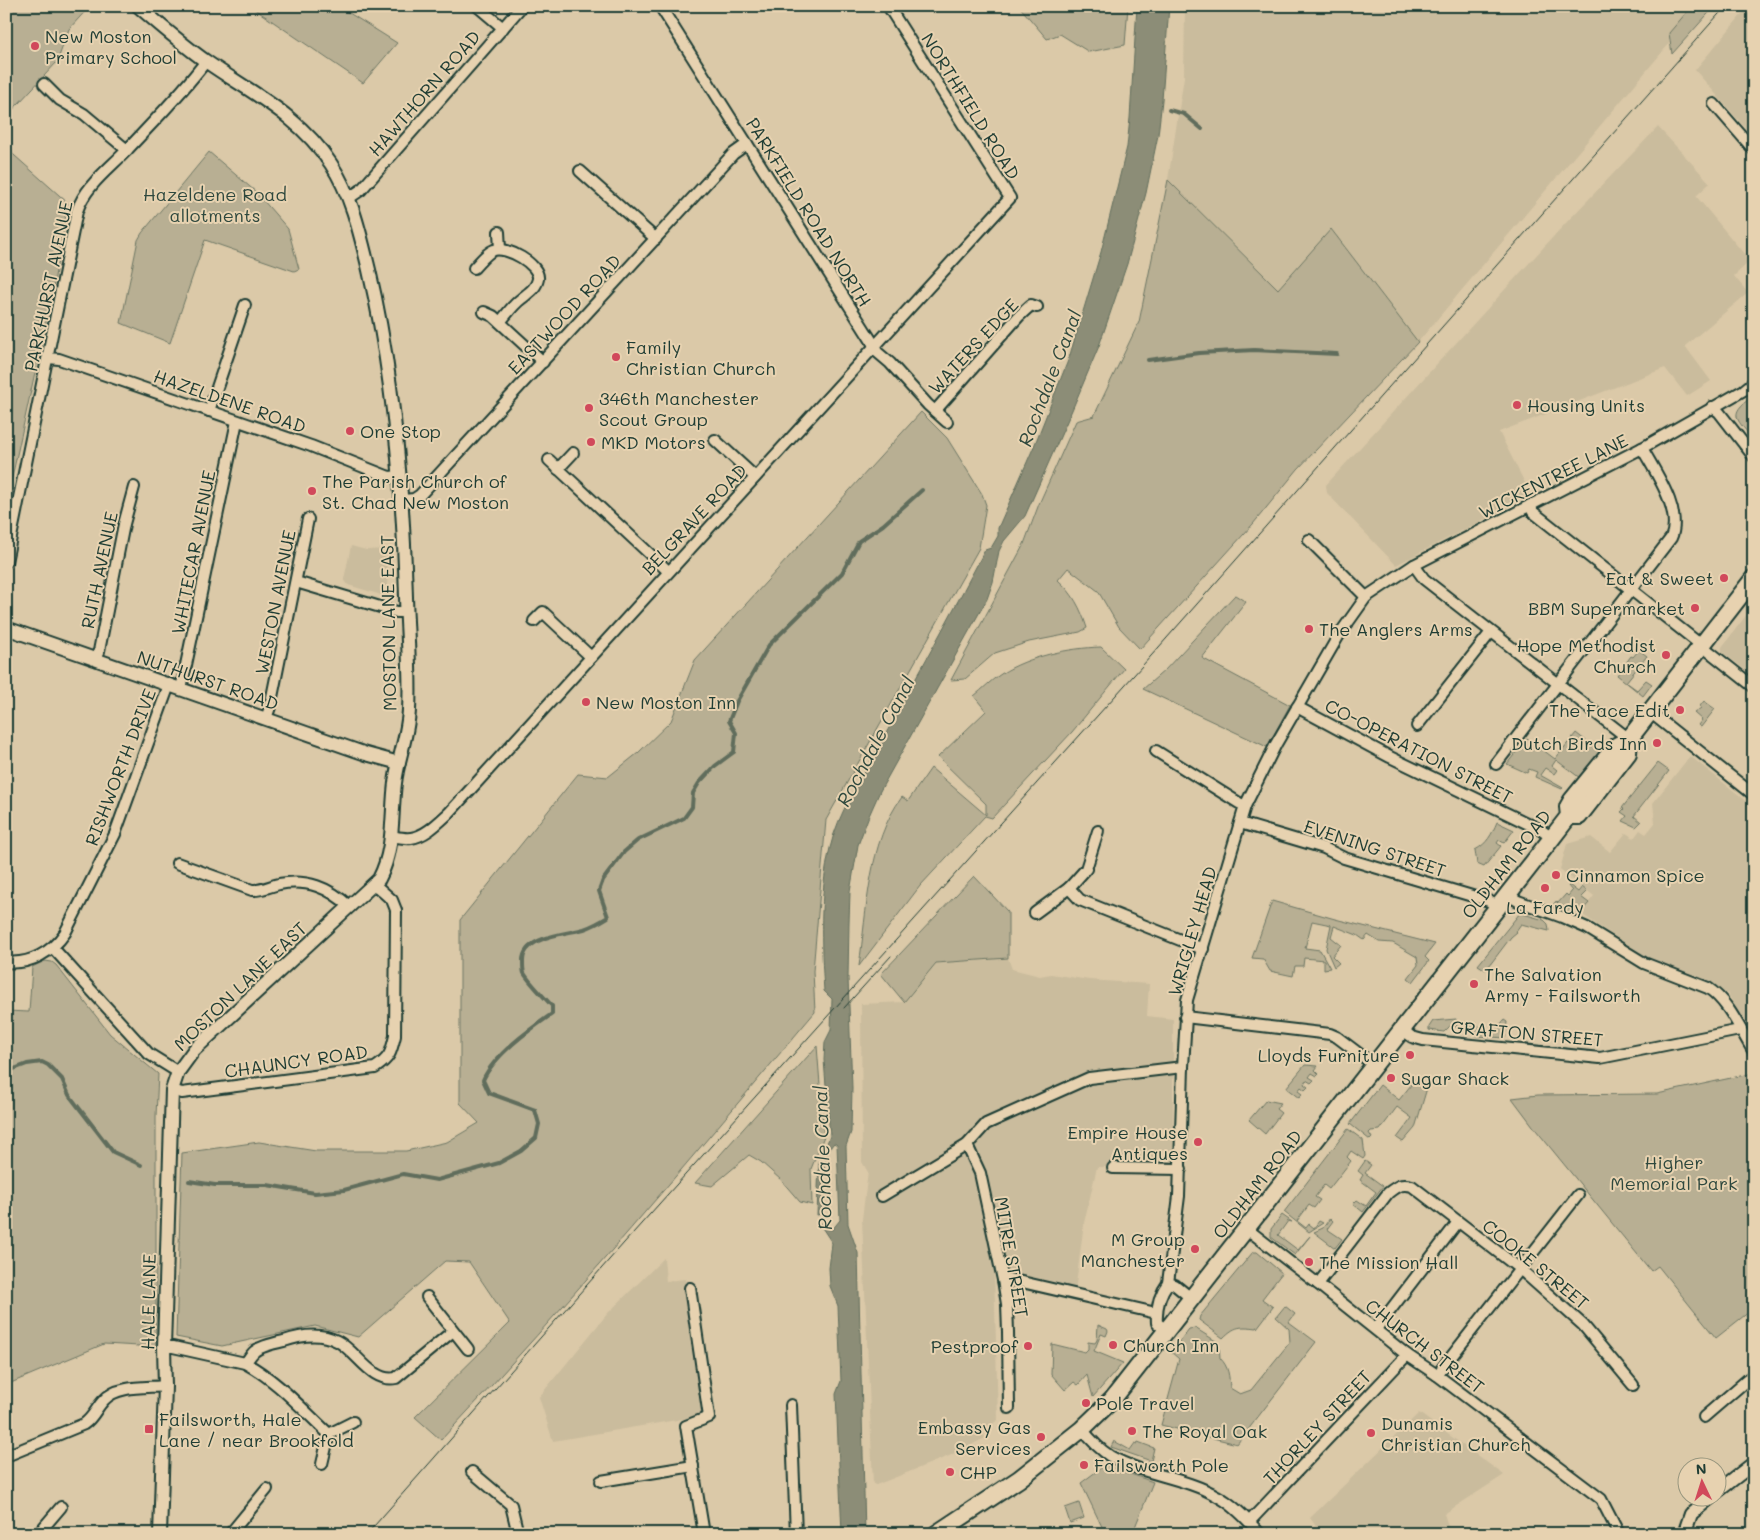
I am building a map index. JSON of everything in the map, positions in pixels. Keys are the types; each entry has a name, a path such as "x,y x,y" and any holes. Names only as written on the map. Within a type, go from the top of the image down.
{"highway":[{"name":"OLDHAM ROAD","path":"936,1534 1019,1479 1082,1429 1117,1394 1568,816 1579,816 1628,753 1629,739 1754,578"}],"street":[{"name":"MOSTON LANE EAST","path":"138,6 206,61 270,102 302,128 318,145 332,166 349,198 361,238 378,310 391,391 402,500 409,712 395,781 391,836 386,866 374,884 194,1050 178,1072"},
{"path":"478,6 503,28"},
{"name":"HAWTHORN ROAD","path":"349,198 361,190 522,6"},
{"name":"PARKFIELD ROAD NORTH","path":"660,6 877,352 947,422"},
{"name":"NORTHFIELD ROAD","path":"888,6 1010,198"},
{"name":"PARKHURST AVENUE","path":"6,562 79,205 88,190 127,150 206,61"},
{"path":"44,84 60,100 84,114 127,150"},
{"path":"52,109 60,100"},
{"path":"1714,104 1754,150"},
{"name":"EASTWOOD ROAD","path":"402,500 414,499 420,494 733,154 747,144"},
{"path":"580,171 656,239"},
{"name":"BELGRAVE ROAD","path":"391,836 411,838 421,835 440,821 1010,198"},
{"path":"499,232 500,249"},
{"path":"474,268 487,254 500,249 528,262 536,269 538,278 535,286 500,322"},
{"name":"WATERS EDGE","path":"935,411 1019,316 1031,305 1037,307"},
{"path":"209,411 245,306"},
{"path":"484,312 493,316 543,362"},
{"name":"HAZELDENE ROAD","path":"48,358 59,359 311,446 389,477 400,476"},
{"name":"WICKENTREE LANE","path":"1366,597 1414,565 1642,448 1754,382"},
{"path":"1712,408 1719,412 1754,457"},
{"name":"WHITECAR AVENUE","path":"175,687 237,421"},
{"path":"715,440 755,477"},
{"path":"1496,764 1671,538 1675,530 1672,508 1642,448"},
{"path":"558,468 573,453"},
{"path":"549,460 668,571"},
{"name":"RUTH AVENUE","path":"96,660 124,524 134,487"},
{"path":"1530,505 1533,512 1754,688"},
{"name":"WESTON AVENUE","path":"266,719 308,519"},
{"path":"1309,540 1366,597"},
{"path":"1414,565 1424,579 1629,739"},
{"path":"296,582 396,612 406,612"},
{"name":"WRIGLEY HEAD","path":"1156,1313 1162,1291 1168,1283 1180,1196 1183,1066 1187,1000 1245,806 1276,744 1339,634 1366,597"},
{"path":"534,621 543,612 591,657"},
{"name":"NUTHURST ROAD","path":"6,628 366,754 399,763"},
{"path":"1417,726 1491,632"},
{"name":"RISHWORTH DRIVE","path":"6,962 26,961 44,954 53,948 65,933 115,834 175,687"},
{"name":"CO-OPERATION STREET","path":"1297,707 1399,761 1541,830 1552,838"},
{"path":"1650,712 1754,795"},
{"path":"1156,751 1245,806"},
{"name":"EVENING STREET","path":"1240,823 1324,848 1344,858 1484,899 1518,902 1587,928 1644,963 1708,988 1716,993 1727,1007 1754,1052"},
{"path":"1035,912 1069,888 1086,869 1098,831"},
{"path":"176,864 252,890 300,881 336,894 350,907"},
{"name":"CHAUNCY ROAD","path":"172,1090 182,1093 375,1068 390,1056 395,1036 396,910 392,900 374,884"},
{"path":"1069,888 1080,900 1203,949"},
{"path":"53,948 149,1054 178,1072"},
{"path":"1185,1017 1330,1034 1374,1065"},
{"name":"GRAFTON STREET","path":"1402,1030 1412,1037 1423,1040 1600,1058 1740,1030"},
{"path":"882,1196 967,1145 986,1124 1089,1078 1183,1066"},
{"name":"HALE LANE","path":"160,1534 172,1090 178,1072"},
{"name":"MITRE STREET","path":"967,1145 980,1173 1003,1280 1007,1313 1009,1408"},
{"path":"1113,1168 1181,1169"},
{"name":"COOKE STREET","path":"1318,1284 1388,1193 1397,1186 1404,1184 1412,1186 1520,1269 1584,1325 1634,1385"},
{"path":"1437,1375 1578,1195"},
{"path":"1376,1329 1458,1222"},
{"name":"CHURCH STREET","path":"1247,1229 1407,1355 1437,1375 1600,1499 1619,1534"},
{"path":"1003,1280 1009,1279 1156,1313 1157,1323 1167,1331"},
{"path":"1168,1283 1175,1285 1192,1299"},
{"path":"690,1288 709,1417 686,1426 704,1534"},
{"path":"427,1297 468,1349"},
{"path":"245,1363 255,1350 302,1336 320,1335 337,1340 381,1378 388,1380 396,1378 453,1331"},
{"path":"164,1347 173,1347 245,1363 271,1380 329,1434"},
{"name":"THORLEY STREET","path":"1250,1521 1407,1355"},
{"path":"1704,1417 1754,1374"},
{"path":"6,1456 84,1424 92,1418 103,1400 111,1394 119,1391 165,1386"},
{"path":"791,1405 796,1534"},
{"path":"329,1434 353,1422"},
{"path":"1082,1429 1108,1455 1219,1496 1250,1521 1260,1534"},
{"path":"322,1464 329,1434"},
{"path":"1728,1484 1754,1463"},
{"path":"601,1481 693,1466"},
{"path":"472,1472 511,1505 518,1534"},
{"path":"230,1534 267,1489"},
{"path":"38,1534 61,1506"},
{"path":"1684,1534 1690,1514 1698,1508"}],"shaded area":[{"path":"1185,6 1701,6 1418,342 1331,229 1278,289 1168,180 1184,77"},
{"path":"1749,6 1754,6 1754,138 1695,70"},
{"path":"1658,127 1710,183 1696,196 1750,261 1734,276 1748,293 1685,346 1711,381 1687,396 1665,368 1499,432 1531,495 1396,565 1327,493 1326,485 1564,225"},
{"path":"351,546 366,550 386,549 388,597 348,585 344,579"},
{"path":"1754,605 1754,664 1747,671 1722,652 1722,647"},
{"path":"1690,756 1754,807 1754,1037 1728,994 1653,962 1580,913 1594,896 1560,869 1567,844 1591,837 1610,852 1626,833 1634,838 1640,830 1646,834 1655,823 1653,803"},
{"path":"1008,958 1012,969 1040,976 1051,974 1089,980 1149,984 1147,1016 1173,1019 1173,1167 1097,1167 1084,1223 1075,1292 1007,1275 994,1269 998,1420 982,1431 985,1438 949,1456 876,1485 873,1484 862,1219 868,1172 862,1162 861,1004 904,1002 936,963"},
{"path":"664,1258 666,1281 686,1279 706,1415 553,1441 539,1397 608,1313"},
{"path":"1419,1413 1504,1475 1444,1514 1451,1534 1322,1534 1310,1518"}],"green space":[{"name":"New Moston Primary School","path":"6,6 90,6 69,29 57,62 6,117"},
{"path":"250,6 338,6 397,43 363,83"},
{"path":"1019,6 1128,6 1125,45 1089,52 1060,34 1047,39"},
{"path":"1692,6 1715,6 1672,54 1669,33"},
{"path":"6,148 68,203 51,299 6,505"},
{"name":"Hazeldene Road allotments","path":"209,152 256,192 288,229 299,269 294,271 205,240 170,343 121,323 138,240"},
{"path":"1168,180 1278,289 1331,229 1418,342 1298,469 1253,524 1140,649 1119,627 1098,591 1068,568 1058,580 1076,602 1087,628 1080,632 1029,642 995,653 965,679 951,680 1024,544 1039,504 1076,421 1094,416 1139,322"},
{"path":"1752,397 1754,402 1754,440 1737,418 1739,408"},
{"path":"921,412 947,438 982,494 986,505 979,548 826,820 813,971 815,1012 584,1282 441,1440 415,1417 510,1323 469,1262 445,1261 358,1337 315,1326 222,1346 176,1337 182,1153 259,1142 316,1151 406,1151 447,1142 479,1123 460,1103 460,920 578,774 608,777 638,753 671,721 695,660"},
{"path":"1235,595 1246,602 1202,658 1290,705 1267,747 1143,689 1165,670"},
{"path":"1101,647 1124,669 1072,732 992,818 985,816 920,886 859,966 867,900 876,856 882,835 902,797 908,801 931,768 986,815 986,804 938,757 986,711 974,696 997,676 1024,662 1063,651"},
{"path":"1639,650 1647,656 1626,682 1637,690 1646,680 1652,684 1643,696 1617,675 1631,656 1633,657"},
{"path":"1704,701 1715,709 1701,727 1698,725 1702,720 1694,713 1701,708 1700,706"},
{"path":"1576,733 1600,752 1580,778 1556,760 1552,766 1557,770 1554,774 1545,768 1540,775 1562,789 1535,777 1537,772 1529,769 1527,773 1507,764 1527,738 1555,759"},
{"path":"1658,763 1669,771 1634,816 1641,822 1636,827 1623,821 1627,816 1621,812 1624,809 1622,808"},
{"path":"1497,822 1514,830 1504,843 1499,840 1497,843 1501,846 1484,867 1477,864 1475,850 1489,838"},
{"path":"974,876 1008,912 1008,958 936,963 904,1002 881,974"},
{"path":"1569,885 1578,892 1582,887 1587,891 1581,897 1589,903 1580,913 1553,905 1556,901 1558,903 1566,894 1568,896 1572,891"},
{"path":"1272,901 1435,944 1425,957 1429,961 1413,982 1408,978 1418,965 1417,957 1393,943 1379,942 1368,935 1364,940 1357,935 1334,926 1331,937 1341,945 1332,956 1339,963 1334,967 1326,949 1331,925 1312,921 1305,948 1320,950 1330,968 1324,969 1324,960 1304,958 1303,966 1295,966 1293,976 1270,971 1263,959 1252,958"},
{"path":"1520,913 1544,920 1548,924 1549,931 1521,924 1517,932 1486,970 1478,965"},
{"path":"45,961 56,965 110,1034 158,1074 156,1116 156,1347 104,1344 6,1385 6,1011 29,1012 32,967"},
{"path":"1456,1019 1457,1027 1450,1026 1444,1032 1429,1030 1433,1021"},
{"path":"1504,1020 1507,1022 1505,1038 1476,1036 1468,1028 1474,1022 1491,1036"},
{"path":"817,1046 824,1136 811,1169 812,1205 800,1202 781,1180 761,1162 749,1155 712,1186 695,1183"},
{"path":"1305,1065 1318,1066 1315,1070 1319,1074 1317,1076 1312,1073 1309,1077 1314,1080 1311,1083 1306,1080 1304,1084 1308,1087 1305,1090 1301,1087 1298,1091 1302,1094 1299,1098 1286,1088"},
{"name":"Higher Memorial Park","path":"1754,1073 1754,1308 1716,1338 1658,1266 1651,1271 1512,1098 1538,1095 1657,1094"},
{"path":"1411,1077 1427,1088 1415,1128 1403,1142 1397,1138 1412,1118 1397,1107 1380,1130 1369,1133 1372,1138 1370,1140 1350,1124 1380,1085 1399,1100 1411,1085 1407,1083"},
{"path":"1266,1100 1281,1103 1276,1109 1281,1113 1265,1134 1249,1120"},
{"path":"1348,1129 1363,1140 1365,1156 1363,1159 1351,1151 1347,1157 1351,1161 1329,1189 1324,1185 1315,1197 1320,1200 1314,1208 1309,1205 1297,1221 1306,1228 1309,1224 1314,1228 1319,1221 1323,1223 1309,1232 1284,1212"},
{"path":"1365,1161 1371,1165 1365,1173 1383,1186 1363,1212 1353,1204 1357,1200 1366,1206 1376,1192 1360,1180 1363,1175 1358,1171"},
{"path":"1282,1215 1292,1222 1288,1221 1278,1235 1298,1250 1310,1236 1295,1255 1271,1237 1271,1229"},
{"path":"1330,1218 1333,1221 1327,1229 1342,1239 1335,1248 1314,1232 1323,1228"},
{"path":"1253,1252 1257,1252 1282,1273 1262,1299 1273,1307 1257,1328 1238,1328 1223,1338 1199,1320 1200,1316"},
{"path":"1285,1306 1295,1314 1289,1322 1316,1342 1237,1444 1161,1425 1179,1359 1171,1352 1189,1329 1195,1328 1219,1343 1220,1358 1227,1368 1230,1388 1240,1394 1251,1390 1290,1342 1289,1329 1276,1317"},
{"path":"1098,1325 1108,1331 1106,1336 1101,1334 1094,1351 1123,1363 1093,1397 1087,1375 1078,1385 1074,1382 1065,1390 1051,1374 1052,1344 1085,1352 1088,1349 1088,1342 1095,1343 1097,1340"},
{"path":"1114,1441 1130,1450 1138,1442 1154,1448 1151,1461 1111,1447"},
{"path":"1105,1465 1153,1482 1135,1527 1139,1534 1105,1533 1081,1483"},
{"path":"1079,1503 1084,1518 1070,1523 1065,1508"}],"water":[{"name":"Rochdale Canal","path":"1137,6 1169,6 1158,135 1146,193 1127,264 1099,346 1025,516 1004,541 999,551 993,582 987,599 880,791 858,845 850,892 848,978 852,1088 851,1132 846,1146 848,1224 858,1253 865,1534 842,1534 836,1394 841,1381 838,1306 830,1286 829,1268 832,1243 819,1223 826,1225 832,1230 840,1220 837,1145 834,1143 826,1157 824,1167 822,1214 817,1215 819,1162 830,1136 824,1060 825,1042 831,1030 832,999 824,991 822,938 822,901 826,865 838,822 850,798 985,550 991,548 998,536 998,528 1035,444 1069,358 1101,252 1127,147"}],"waterway":[{"path":"1169,110 1184,114 1202,129"},
{"path":"1148,360 1199,353 1254,350 1337,354"},
{"path":"189,1181 215,1185 267,1185 315,1193 344,1190 403,1174 437,1180 499,1163 521,1151 536,1138 539,1124 535,1110 489,1093 483,1080 495,1061 504,1052 523,1035 552,1014 552,1006 524,973 523,962 525,953 537,941 584,929 608,917 599,891 603,880 624,852 638,840 684,818 692,807 693,793 699,783 715,766 734,752 736,733 729,721 737,701 769,645 842,573 859,541 883,525 922,490"},
{"path":"6,1072 27,1064 42,1062 48,1065 62,1079 69,1095 113,1152 141,1165"}],"tram line":[{"path":"367,1534 624,1243 1151,656 1726,6"},
{"path":"844,1008 891,956"}],"place":[{"name":"New Moston Primary School","path":"35,46"},
{"name":"Family Christian Church","path":"616,357"},
{"name":"Housing Units","path":"1517,405"},
{"name":"346th Manchester Scout Group","path":"589,408"},
{"name":"One Stop","path":"350,431"},
{"name":"MKD Motors","path":"591,442"},
{"name":"The Parish Church of St. Chad New Moston","path":"312,491"},
{"name":"Eat & Sweet","path":"1724,578"},
{"name":"BBM Supermarket","path":"1695,608"},
{"name":"The Anglers Arms","path":"1309,629"},
{"name":"Hope Methodist Church","path":"1666,655"},
{"name":"New Moston Inn","path":"586,702"},
{"name":"The Face Edit","path":"1680,710"},
{"name":"Dutch Birds Inn","path":"1657,743"},
{"name":"Cinnamon Spice","path":"1556,875"},
{"name":"La Fardy","path":"1545,888"},
{"name":"The Salvation Army - Failsworth","path":"1474,984"},
{"name":"Lloyds Furniture","path":"1410,1055"},
{"name":"Sugar Shack","path":"1391,1078"},
{"name":"Empire House Antiques","path":"1198,1142"},
{"name":"M Group Manchester","path":"1195,1249"},
{"name":"The Mission Hall","path":"1309,1262"},
{"name":"Church Inn","path":"1113,1345"},
{"name":"Pestproof","path":"1028,1346"},
{"name":"Pole Travel","path":"1086,1403"},
{"name":"Failsworth, Hale Lane / near Brookfold","path":"149,1429"},
{"name":"The Royal Oak","path":"1132,1431"},
{"name":"Dunamis Christian Church","path":"1371,1433"},
{"name":"Embassy Gas Services","path":"1041,1437"},
{"name":"Failsworth Pole","path":"1084,1465"},
{"name":"CHP","path":"950,1472"}]}
